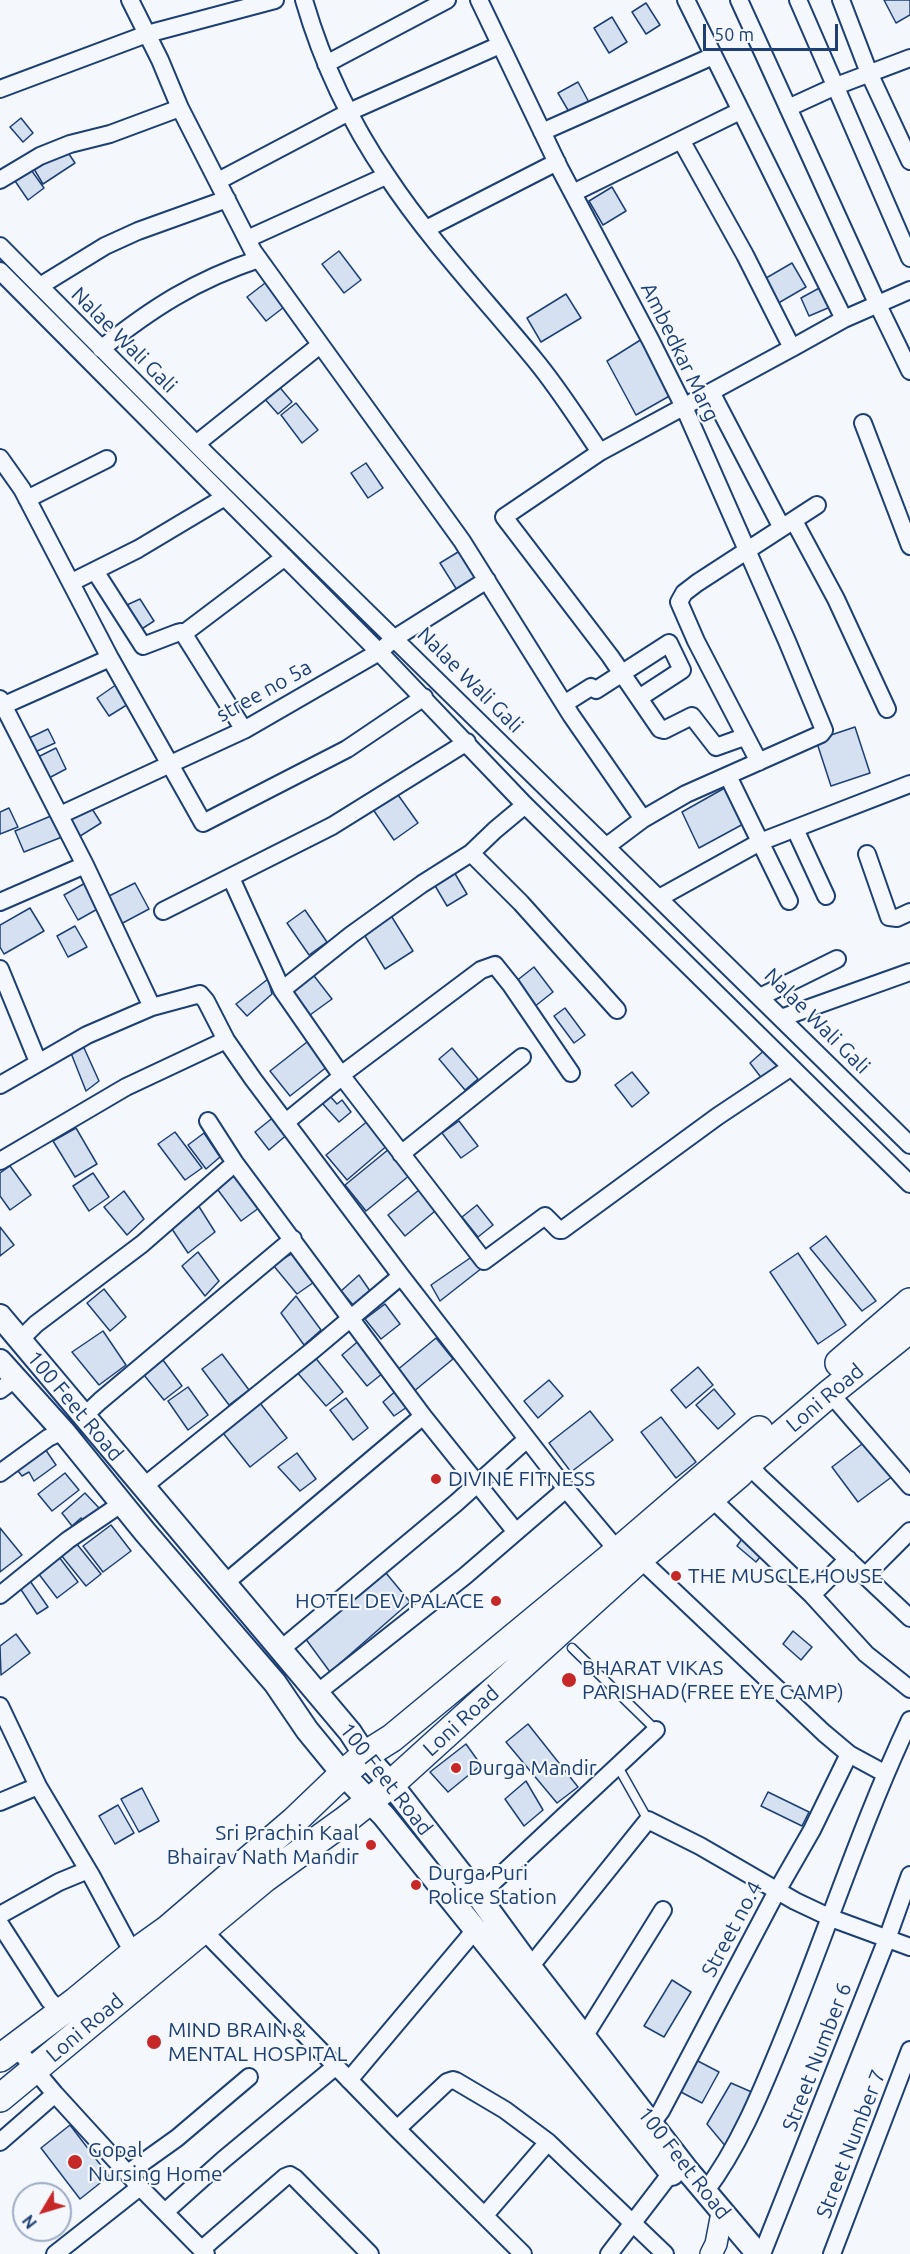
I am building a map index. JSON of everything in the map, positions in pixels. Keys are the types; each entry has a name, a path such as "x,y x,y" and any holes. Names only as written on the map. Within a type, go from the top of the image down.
{"highway":[{"name":"Loni Road","path":"8,2052 61,2012 195,1921 265,1878 391,1784 630,1558 910,1302"},
{"name":"Loni Road","path":"0,2098 195,1921 294,1821 365,1755 392,1738 711,1498 742,1457 830,1393 910,1329"}],"main road":[{"name":"100 Feet Road","path":"0,1316 350,1732 365,1755 391,1784 705,2192 737,2254"},
{"name":"100 Feet Road","path":"0,1361 8,1384 63,1431 121,1504 276,1683 307,1730 343,1774 384,1816 671,2173 721,2223 760,2254"},
{"path":"8,1384 38,1362"}],"street":[{"path":"130,0 180,108 259,259 462,541 564,704 643,819"},
{"path":"0,89 147,34 274,0"},
{"path":"304,0 326,64 349,112 386,176 426,229 541,367 600,452"},
{"path":"326,64 447,0"},
{"name":"Ambedkar Marg","path":"479,0 557,162 684,407 748,550 823,728 823,732 759,762"},
{"path":"686,0 844,319"},
{"path":"739,0 910,371"},
{"path":"798,0 910,258"},
{"path":"841,0 869,73 910,161"},
{"path":"218,181 349,112 501,45"},
{"path":"542,132 712,56"},
{"path":"788,108 836,86 910,58"},
{"path":"0,180 40,156 70,144 110,134 180,108"},
{"path":"573,193 740,111"},
{"path":"681,140 745,255 792,348"},
{"path":"426,229 557,162"},
{"path":"247,239 386,176"},
{"path":"40,286 105,246 138,231 227,199"},
{"name":"Nalae Wali Gali","path":"0,246 196,444 910,1145"},
{"path":"101,349 169,299 221,272 259,259"},
{"path":"0,271 379,652 525,805 910,1184"},
{"path":"744,737 716,747 696,718 692,716 662,730 622,672 504,517 600,452 844,319 910,290"},
{"path":"196,444 320,345"},
{"path":"711,392 788,524 836,599 887,709"},
{"path":"863,423 910,546"},
{"path":"0,458 27,499 110,657 203,823 339,754 424,698"},
{"path":"27,499 107,459"},
{"path":"72,582 184,523 225,497"},
{"path":"607,846 643,819 686,794 759,762 696,641 679,602 684,593 817,505"},
{"path":"95,571 143,646 177,633 183,634 285,558"},
{"name":"stree no 5a","path":"60,815 244,730 379,652 395,638 487,580"},
{"path":"183,634 244,730"},
{"path":"564,704 591,687 596,690 669,643 682,670 639,698"},
{"path":"110,657 1,704 85,864 152,1007"},
{"path":"163,911 358,812 467,742"},
{"path":"728,776 789,901"},
{"path":"659,898 760,842 910,784"},
{"path":"282,990 351,935 422,884 471,853 525,805"},
{"path":"795,829 826,896"},
{"path":"471,853 521,903 617,1010"},
{"path":"867,854 889,917 897,918 910,912"},
{"path":"0,902 85,864"},
{"path":"231,878 282,990 341,1075 484,1261 545,1216 559,1230 562,1230 692,1135 790,1068"},
{"path":"760,997 837,959"},
{"path":"286,1122 341,1075 481,970 495,965 571,1073"},
{"path":"0,969 38,1062"},
{"path":"781,1018 910,972"},
{"path":"0,1085 87,1035 152,1007 200,994 226,1040 286,1122 566,1490 630,1558 824,1733 849,1754 885,1773"},
{"path":"0,1161 126,1087 226,1040"},
{"path":"401,1154 522,1057"},
{"path":"208,1121 235,1163 423,1416 516,1532"},
{"path":"20,1340 36,1324 117,1265 235,1163"},
{"path":"83,1417 293,1239"},
{"path":"143,1486 401,1276"},
{"path":"830,1393 910,1486"},
{"path":"224,1584 423,1416"},
{"path":"0,1473 48,1438 63,1431"},
{"path":"280,1650 478,1484 526,1439"},
{"path":"742,1457 910,1618"},
{"path":"317,1693 465,1576 566,1490"},
{"path":"711,1498 812,1595 866,1654 910,1689"},
{"path":"0,1595 59,1547 121,1504"},
{"path":"866,1575 910,1531"},
{"path":"812,1595 848,1559"},
{"path":"0,1706 38,1786 88,1870 127,1942"},
{"path":"705,2192 738,2140 758,2098 831,1918 855,1848 885,1773 910,1719"},
{"path":"488,1887 656,1730"},
{"name":"Street no.4","path":"652,2123 661,2111 777,1891 813,1830 849,1754"},
{"path":"0,1802 38,1786"},
{"path":"530,1967 623,1848 648,1820 831,1918 910,1947"},
{"path":"0,1915 59,1882 88,1870"},
{"name":"Street Number 6","path":"760,2254 887,1939 910,1875"},
{"path":"584,2037 663,1910"},
{"path":"195,1921 349,2080 523,2254"},
{"path":"0,1924 49,2000 61,2012"},
{"path":"349,2080 475,1930"},
{"name":"Street Number 7","path":"832,2254 910,2049"},
{"path":"8,2052 33,2070 140,2187 204,2252 285,2177 290,2175 370,2254"},
{"path":"165,2212 223,2160 336,2066"},
{"path":"128,2173 177,2138 249,2077"},
{"path":"398,2129 447,2082 453,2080 505,2110 548,2142 665,2254"},
{"path":"0,2142 55,2094"},
{"path":"485,2215 548,2142"},
{"path":"609,2254 671,2173"},
{"path":"55,2254 140,2187"},
{"path":"711,2254 721,2223"}],"lane":[{"path":"572,1648 656,1730"},
{"path":"617,1765 648,1820"}],"building":[{"path":"884,0 910,0 910,15 896,23"},
{"path":"646,3 660,25 646,34 632,12"},
{"path":"612,17 627,42 609,53 594,28"},
{"path":"578,82 591,106 572,117 558,93"},
{"path":"21,118 33,133 23,142 10,127"},
{"path":"65,148 75,163 43,184 34,169"},
{"path":"29,167 44,188 28,200 13,178"},
{"path":"612,187 626,211 603,225 589,201"},
{"path":"339,251 361,280 344,293 322,264"},
{"path":"792,263 806,287 775,305 761,281"},
{"path":"269,280 288,304 266,321 247,297"},
{"path":"823,286 835,305 809,316 801,298"},
{"path":"566,294 581,318 541,342 527,318"},
{"path":"642,339 673,394 636,415 607,361"},
{"path":"277,384 292,402 278,414 263,397"},
{"path":"296,403 318,430 302,443 281,415"},
{"path":"366,463 383,488 368,498 351,473"},
{"path":"463,549 480,576 457,590 440,563"},
{"path":"140,599 154,621 137,632 120,608"},
{"path":"120,682 133,701 109,716 97,698"},
{"path":"855,727 870,773 831,786 816,740"},
{"path":"48,729 55,743 35,752 29,738"},
{"path":"56,748 66,769 47,779 36,758"},
{"path":"730,785 747,822 699,848 682,812"},
{"path":"396,792 418,823 394,840 372,808"},
{"path":"89,804 101,823 77,838 65,818"},
{"path":"9,808 18,827 0,834 0,812"},
{"path":"58,813 67,835 24,852 15,831"},
{"path":"454,872 467,894 447,906 434,884"},
{"path":"87,882 101,907 78,920 64,895"},
{"path":"135,883 149,909 119,925 105,898"},
{"path":"30,908 44,931 4,954 0,947 0,925"},
{"path":"305,910 327,942 309,955 287,923"},
{"path":"390,914 413,951 385,969 362,931"},
{"path":"75,926 87,947 68,957 57,936"},
{"path":"534,967 553,992 534,1007 515,982"},
{"path":"311,972 332,999 310,1015 290,988"},
{"path":"268,979 272,994 247,1016 236,1004"},
{"path":"565,1008 585,1035 574,1043 554,1016"},
{"path":"80,1039 99,1081 86,1091 69,1048"},
{"path":"307,1042 328,1066 290,1096 270,1071"},
{"path":"768,1047 782,1065 763,1080 750,1063"},
{"path":"452,1048 478,1079 465,1090 439,1059"},
{"path":"632,1072 649,1093 632,1107 615,1085"},
{"path":"329,1095 337,1104 342,1100 351,1112 339,1122 322,1103"},
{"path":"275,1116 289,1133 269,1150 255,1132"},
{"path":"369,1120 389,1144 347,1180 326,1155"},
{"path":"459,1121 478,1146 461,1158 442,1133"},
{"path":"76,1128 97,1164 75,1177 53,1141"},
{"path":"175,1132 202,1168 185,1180 158,1144"},
{"path":"204,1133 220,1157 206,1169 188,1145"},
{"path":"389,1149 410,1175 366,1211 345,1185"},
{"path":"10,1166 31,1195 10,1210 0,1196 0,1173"},
{"path":"236,1170 263,1205 241,1221 215,1186"},
{"path":"93,1173 109,1197 89,1211 73,1186"},
{"path":"424,1186 440,1207 405,1236 388,1215"},
{"path":"124,1191 144,1219 127,1235 104,1207"},
{"path":"198,1205 215,1232 188,1253 170,1226"},
{"path":"477,1205 493,1225 478,1237 462,1217"},
{"path":"0,1227 14,1245 0,1256"},
{"path":"826,1236 876,1301 862,1311 810,1248"},
{"path":"296,1251 317,1280 297,1294 273,1265"},
{"path":"198,1252 219,1281 205,1296 182,1266"},
{"path":"798,1253 846,1325 818,1344 770,1272"},
{"path":"473,1256 482,1268 440,1301 431,1285"},
{"path":"359,1275 370,1291 354,1306 341,1291"},
{"path":"104,1289 126,1317 110,1331 87,1303"},
{"path":"296,1296 321,1330 304,1345 281,1313"},
{"path":"385,1304 400,1324 381,1339 365,1319"},
{"path":"103,1331 126,1365 99,1385 72,1352"},
{"path":"362,1338 388,1369 367,1386 342,1355"},
{"path":"436,1338 453,1359 413,1392 396,1371"},
{"path":"222,1354 249,1390 229,1405 202,1369"},
{"path":"314,1356 343,1392 326,1406 296,1371"},
{"path":"163,1360 182,1386 164,1400 144,1375"},
{"path":"698,1367 713,1385 686,1408 671,1390"},
{"path":"549,1380 563,1396 538,1418 524,1401"},
{"path":"188,1387 208,1415 188,1430 168,1401"},
{"path":"398,1389 410,1405 394,1416 383,1402"},
{"path":"714,1389 735,1414 718,1429 696,1405"},
{"path":"346,1398 368,1428 353,1440 330,1410"},
{"path":"260,1403 287,1438 250,1467 223,1433"},
{"path":"590,1411 613,1440 571,1472 549,1443"},
{"path":"661,1417 696,1462 676,1478 641,1432"},
{"path":"866,1441 893,1476 858,1502 832,1467"},
{"path":"43,1446 56,1465 34,1481 29,1472 22,1476 15,1467"},
{"path":"297,1453 316,1479 300,1491 278,1467"},
{"path":"65,1473 79,1490 52,1511 38,1494"},
{"path":"85,1493 99,1508 84,1522 81,1518 72,1526 62,1513"},
{"path":"111,1525 131,1551 103,1572 83,1546"},
{"path":"0,1528 22,1555 0,1572"},
{"path":"744,1536 764,1552 756,1562 737,1546"},
{"path":"76,1543 101,1574 86,1586 61,1555"},
{"path":"56,1553 78,1582 57,1598 35,1569"},
{"path":"386,1573 410,1602 330,1672 305,1638"},
{"path":"28,1578 48,1607 37,1614 18,1585"},
{"path":"793,1631 812,1647 801,1660 783,1644"},
{"path":"16,1634 30,1653 1,1675 0,1646"},
{"path":"528,1724 578,1787 557,1803 506,1742"},
{"name":"Durga Mandir","path":"466,1744 481,1765 448,1792 430,1772"},
{"path":"526,1781 543,1810 524,1826 505,1799"},
{"path":"142,1788 159,1821 139,1832 121,1799"},
{"path":"768,1792 809,1812 802,1826 761,1806"},
{"path":"118,1805 134,1833 115,1844 99,1816"},
{"path":"672,1980 691,1992 664,2037 644,2026"},
{"path":"694,2059 719,2072 702,2103 677,2090"},
{"path":"731,2083 754,2093 727,2148 707,2124"},
{"name":"Gopal Nursing Home","path":"70,2125 109,2176 80,2199 72,2189 72,2182 67,2182 41,2148"}],"place":[{"name":"DIVINE FITNESS","path":"436,1479"},
{"name":"THE MUSCLE HOUSE","path":"676,1576"},
{"name":"HOTEL DEV PALACE","path":"496,1601"},
{"name":"BHARAT VIKAS PARISHAD(FREE EYE CAMP)","path":"569,1680"},
{"name":"Durga Mandir","path":"456,1768"},
{"name":"Sri Prachin Kaal Bhairav Nath Mandir","path":"371,1845"},
{"name":"Durga Puri Police Station","path":"416,1885"},
{"name":"MIND BRAIN & MENTAL HOSPITAL","path":"154,2042"},
{"name":"Gopal Nursing Home","path":"75,2162"}]}
